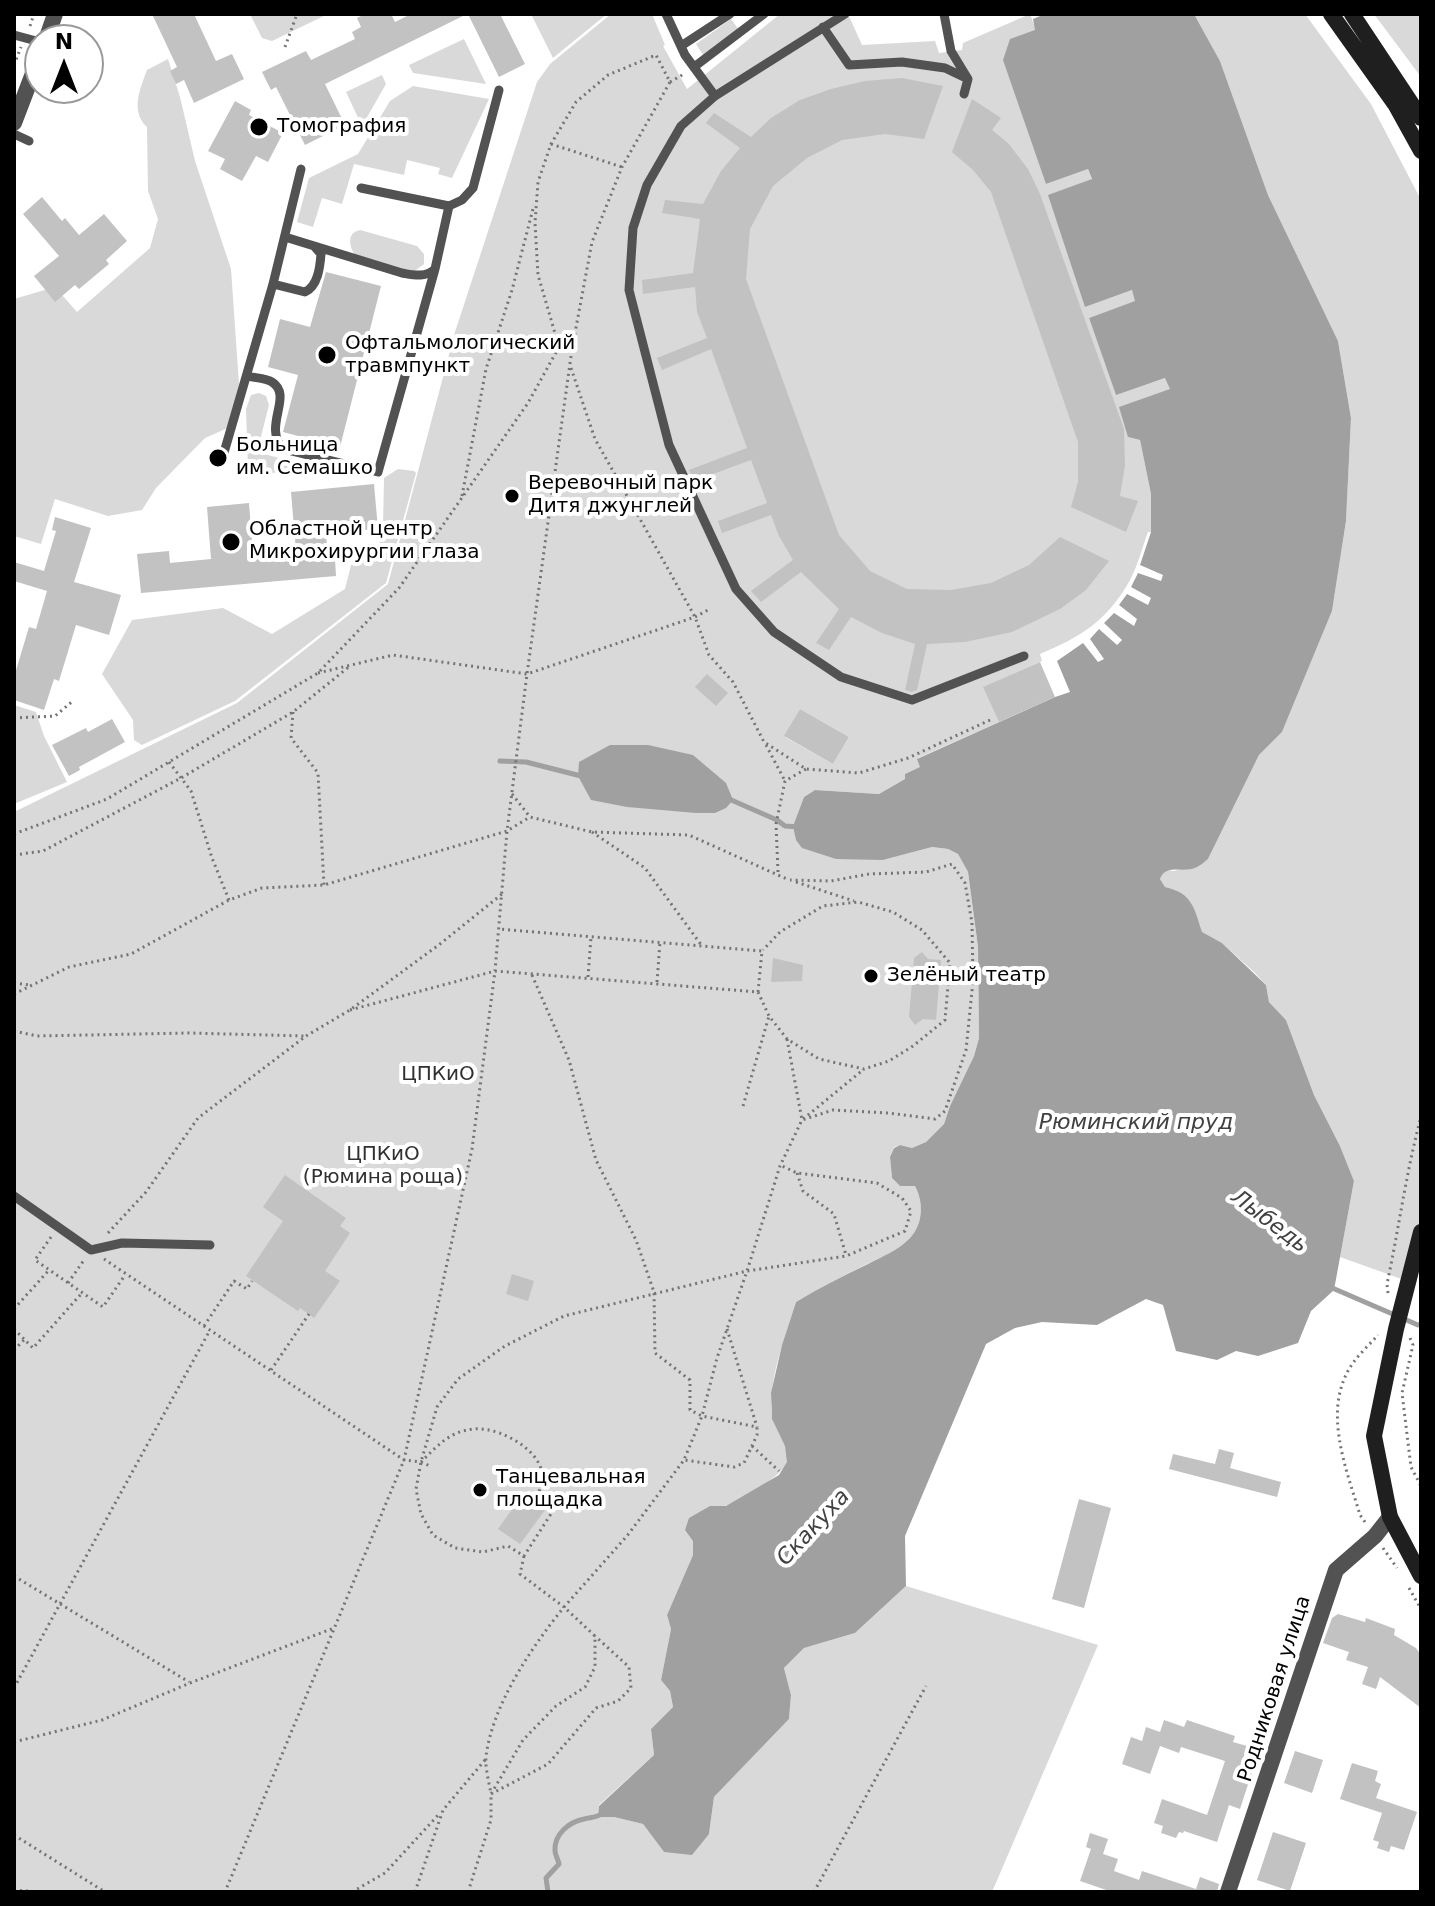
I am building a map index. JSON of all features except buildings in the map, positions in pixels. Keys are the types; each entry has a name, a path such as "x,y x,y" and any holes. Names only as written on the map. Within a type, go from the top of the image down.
{"street":[{"path":"1331,14 1395,104 1421,151"},
{"path":"1352,14 1419,113"},
{"path":"14,123 24,97"},
{"path":"1421,1232 1401,1308 1403,1332 1374,1436 1390,1517 1421,1576"},
{"name":"Родниковая улица","path":"1228,1892 1336,1570 1375,1536 1390,1517"}],"lane":[{"path":"666,14 681,46 715,96"},
{"path":"681,46 730,14"},
{"path":"694,67 764,14"},
{"path":"845,14 715,96 681,126 647,185 633,228 629,290 669,445 736,589 774,632 841,677 912,700 1024,656"},
{"path":"944,14 951,51 968,79 964,94"},
{"path":"823,27 849,65 902,62 945,68 968,79"},
{"path":"361,188 449,206 462,200 473,188 499,90"},
{"path":"14,134 29,141"},
{"path":"223,456 273,284 301,169"},
{"path":"247,376 272,382 278,389 281,396 274,434 283,449 378,472 435,269 449,206"},
{"path":"285,237 416,276 429,275 435,269"},
{"path":"273,284 305,292 310,290 314,286 321,254 314,246"},
{"path":"14,1196 91,1250 122,1243 210,1245"}],"path":[{"path":"285,47 297,14"},
{"path":"14,834 107,799 318,673 399,588 528,403 559,347 538,275 535,223 538,182 551,144 576,102 608,75 656,55 670,82 622,167 592,242 570,365 527,674 472,1149 404,1460 225,1892"},
{"path":"551,144 622,167"},
{"path":"461,499 486,369 512,290 537,194"},
{"path":"570,365 595,439 695,617 709,655 733,682 785,781 776,824 778,873"},
{"path":"318,673 393,655 527,674 708,610"},
{"path":"14,855 43,851 181,778 293,712 350,665"},
{"path":"14,718 55,716 74,700"},
{"path":"293,712 291,738 318,773 324,885"},
{"path":"764,742 806,769 859,773 908,758 990,720"},
{"path":"169,762 191,791 229,900"},
{"path":"785,781 806,769"},
{"path":"468,1892 491,1820 486,1759 497,1712 539,1638 627,1536 684,1460 702,1416 717,1358 780,1166 802,1120 864,1069 889,1061 945,1020 950,963 922,930 893,912 782,877 689,835 592,832 530,817 512,794"},
{"path":"14,994 69,967 131,954 229,900 262,888 324,885 507,831 530,817"},
{"path":"592,832 645,868 702,946"},
{"path":"790,880 831,881 869,874 926,872 952,864 965,883 972,923 973,981 966,1050 945,1111 935,1119 833,1110 802,1120"},
{"path":"68,1283 91,1250 146,1192 198,1118 306,1036 350,1010 440,944 502,894"},
{"path":"858,902 823,906 780,932 762,951 758,992 769,1016 787,1039 819,1059 864,1069"},
{"path":"499,929 762,951"},
{"path":"587,978 591,937"},
{"path":"657,984 660,942"},
{"path":"350,1010 495,971 758,992"},
{"path":"532,974 569,1060 596,1160 636,1240 654,1292 655,1353 690,1380 690,1410 702,1416 757,1427"},
{"path":"14,983 34,985"},
{"path":"743,1106 769,1016"},
{"path":"14,1031 37,1036 189,1033 306,1036"},
{"path":"787,1039 802,1120"},
{"path":"1388,1294 1387,1284 1409,1161 1421,1117"},
{"path":"524,1556 508,1546 483,1552 455,1548 433,1535 421,1514 416,1489 437,1407 458,1379 505,1346 564,1316 747,1271 846,1256 905,1231 911,1211 902,1198 877,1183 797,1173 780,1166"},
{"path":"797,1173 803,1191 834,1214 846,1256"},
{"path":"57,1227 35,1260 103,1307 126,1274"},
{"path":"91,1250 404,1460 430,1466"},
{"path":"14,1309 49,1270"},
{"path":"204,1326 234,1281 247,1289 252,1281"},
{"path":"14,1329 33,1348 83,1293"},
{"path":"271,1370 309,1314"},
{"path":"684,1460 734,1467 744,1463 757,1435 727,1329"},
{"path":"14,1688 210,1330"},
{"path":"1403,1332 1413,1345 1402,1393 1411,1467 1421,1486"},
{"path":"14,1350 25,1339"},
{"path":"421,1462 443,1439 473,1429 497,1430 517,1440 535,1457 541,1472 542,1487 538,1493 556,1506 524,1556 520,1574 564,1607 629,1667 631,1688 618,1701 596,1708 548,1764 491,1794"},
{"path":"752,1446 779,1471"},
{"path":"14,1576 190,1683"},
{"path":"14,1742 102,1720 335,1627"},
{"path":"491,1794 523,1740 556,1706 585,1687 595,1667 595,1636"},
{"path":"814,1892 926,1686"},
{"path":"352,1892 385,1873 486,1759"},
{"path":"415,1892 443,1810"},
{"path":"14,1835 105,1892"},
{"path":"14,1890 39,1892"}],"green space":[{"path":"250,14 328,14 272,41 262,38"},
{"path":"531,14 607,14 553,58"},
{"name":"ЦПКиО","path":"611,14 652,14 663,46 687,89 780,14 848,14 862,45 935,41 939,53 962,50 963,43 1030,14 1036,30 1046,184 1088,169 1092,180 1085,307 1132,290 1136,301 1089,318 1116,394 1166,378 1171,390 1128,437 1140,440 1151,494 1151,532 1148,532 1130,580 1103,617 1081,634 1040,654 1042,661 984,687 999,722 918,758 921,767 905,774 905,779 879,794 815,790 804,797 793,826 883,860 932,847 958,854 968,872 978,947 979,1038 944,1124 926,1142 912,1148 894,1147 890,1157 892,1178 900,1186 915,1186 918,1193 921,1213 914,1232 896,1250 796,1302 778,1359 771,1403 774,1422 787,1450 787,1462 770,1480 742,1498 726,1506 710,1506 693,1541 693,1555 667,1615 671,1629 661,1680 670,1691 673,1707 651,1729 654,1755 599,1805 598,1816 643,1824 664,1852 709,1834 714,1797 789,1719 791,1695 784,1668 804,1648 855,1633 906,1586 1098,1645 992,1892 14,1892 14,812 237,703 388,584 455,332 537,82 550,64","holes":["800,709 849,737 833,764 785,737"]},
{"path":"1194,14 1305,14 1371,104 1421,200 1421,1232 1407,1281 1340,1257 1354,1181 1314,1095 1286,1020 1269,1002 1266,985 1222,943 1201,932 1190,903 1181,893 1165,887 1160,879 1166,870 1174,871 1208,859 1259,755 1282,732 1332,611 1346,521 1351,418 1338,341 1268,195 1220,61"},
{"path":"1374,14 1421,14 1421,77"},
{"path":"731,19 739,30 703,55 696,44"},
{"path":"464,39 486,84 413,73 409,65"},
{"path":"168,59 195,161 231,269 239,384 230,427 205,438 156,488 142,510 108,516 55,499 41,544 14,536 14,299 55,287 77,312 150,248 158,219 148,191 147,127 139,114 138,100 147,70"},
{"path":"382,75 386,84 362,126 346,92"},
{"path":"413,86 489,99 452,178 438,174 440,168 407,160 404,175 354,164 342,204 322,198 313,227 297,222 309,178 358,154 390,101"},
{"path":"360,230 417,246 424,254 424,264 416,270 407,270 354,254 350,239"},
{"path":"259,393 266,396 269,405 257,452 305,465 302,471 256,474 248,468 246,409 251,395"},
{"path":"398,469 416,473 386,583 235,701 142,745 134,740 133,720 102,674 132,620 223,608 272,634 345,589 351,565 378,550 383,527 384,478"},
{"path":"14,705 36,712 44,736 67,782 14,804"}],"water":[{"name":"Рюминский пруд","path":"1045,14 1194,14 1220,61 1268,195 1338,341 1351,418 1346,521 1332,611 1282,732 1259,755 1208,859 1192,869 1166,871 1160,879 1165,887 1181,893 1191,902 1202,932 1222,943 1266,985 1269,1002 1286,1020 1314,1095 1340,1146 1354,1181 1334,1290 1311,1311 1298,1343 1258,1356 1236,1351 1217,1360 1176,1351 1163,1305 1146,1299 1097,1325 1042,1322 1015,1328 986,1344 905,1536 906,1586 855,1633 804,1648 784,1668 791,1695 789,1719 714,1797 709,1834 692,1855 664,1852 643,1824 614,1817 598,1817 599,1806 654,1755 651,1729 673,1707 670,1691 661,1680 671,1629 667,1615 693,1555 693,1541 685,1530 689,1518 710,1506 726,1506 779,1475 787,1462 785,1446 772,1419 771,1393 796,1302 895,1250 914,1232 921,1213 918,1193 915,1186 900,1186 892,1178 890,1157 894,1148 900,1145 912,1148 926,1142 944,1124 979,1038 978,947 968,872 958,854 932,847 883,860 836,859 802,848 796,840 793,826 804,797 815,790 879,794 905,779 905,774 920,767 917,759 1070,692 1057,661 1083,643 1098,662 1104,659 1090,639 1099,629 1117,645 1122,640 1104,623 1114,613 1134,626 1137,619 1119,605 1127,594 1148,605 1151,598 1131,587 1138,573 1161,581 1163,575 1140,565 1151,532 1151,494 1140,440 1128,437 1119,407 1170,389 1165,378 1116,395 1089,318 1135,301 1132,290 1085,307 1048,195 1092,179 1088,169 1046,184 1003,60 1010,39 1035,30 1033,19"},
{"path":"610,745 648,745 693,755 726,783 733,800 715,813 696,813 627,807 591,800 578,776 579,762"}],"waterway":[{"path":"500,761 526,762 581,776"},
{"path":"729,799 785,826 800,827"},
{"name":"Лыбедь","path":"1330,1287 1421,1324"},
{"name":"Скакуха","path":"548,1892 546,1878 559,1864 555,1845 560,1834 573,1823 603,1813"}],"place":[{"name":"Томография","path":"259,127"},
{"name":"Офтальмологический травмпункт","path":"327,355"},
{"name":"Больница им. Семашко","path":"218,458"},
{"name":"Веревочный парк Дитя джунглей","path":"512,496"},
{"name":"Областной центр Микрохирургии глаза","path":"231,542"},
{"name":"Зелёный театр","path":"871,976"},
{"name":"Танцевальная площадка","path":"480,1490"}],"park label":[{"name":"ЦПКиО (Рюмина роща)","path":"383,1166"}]}
